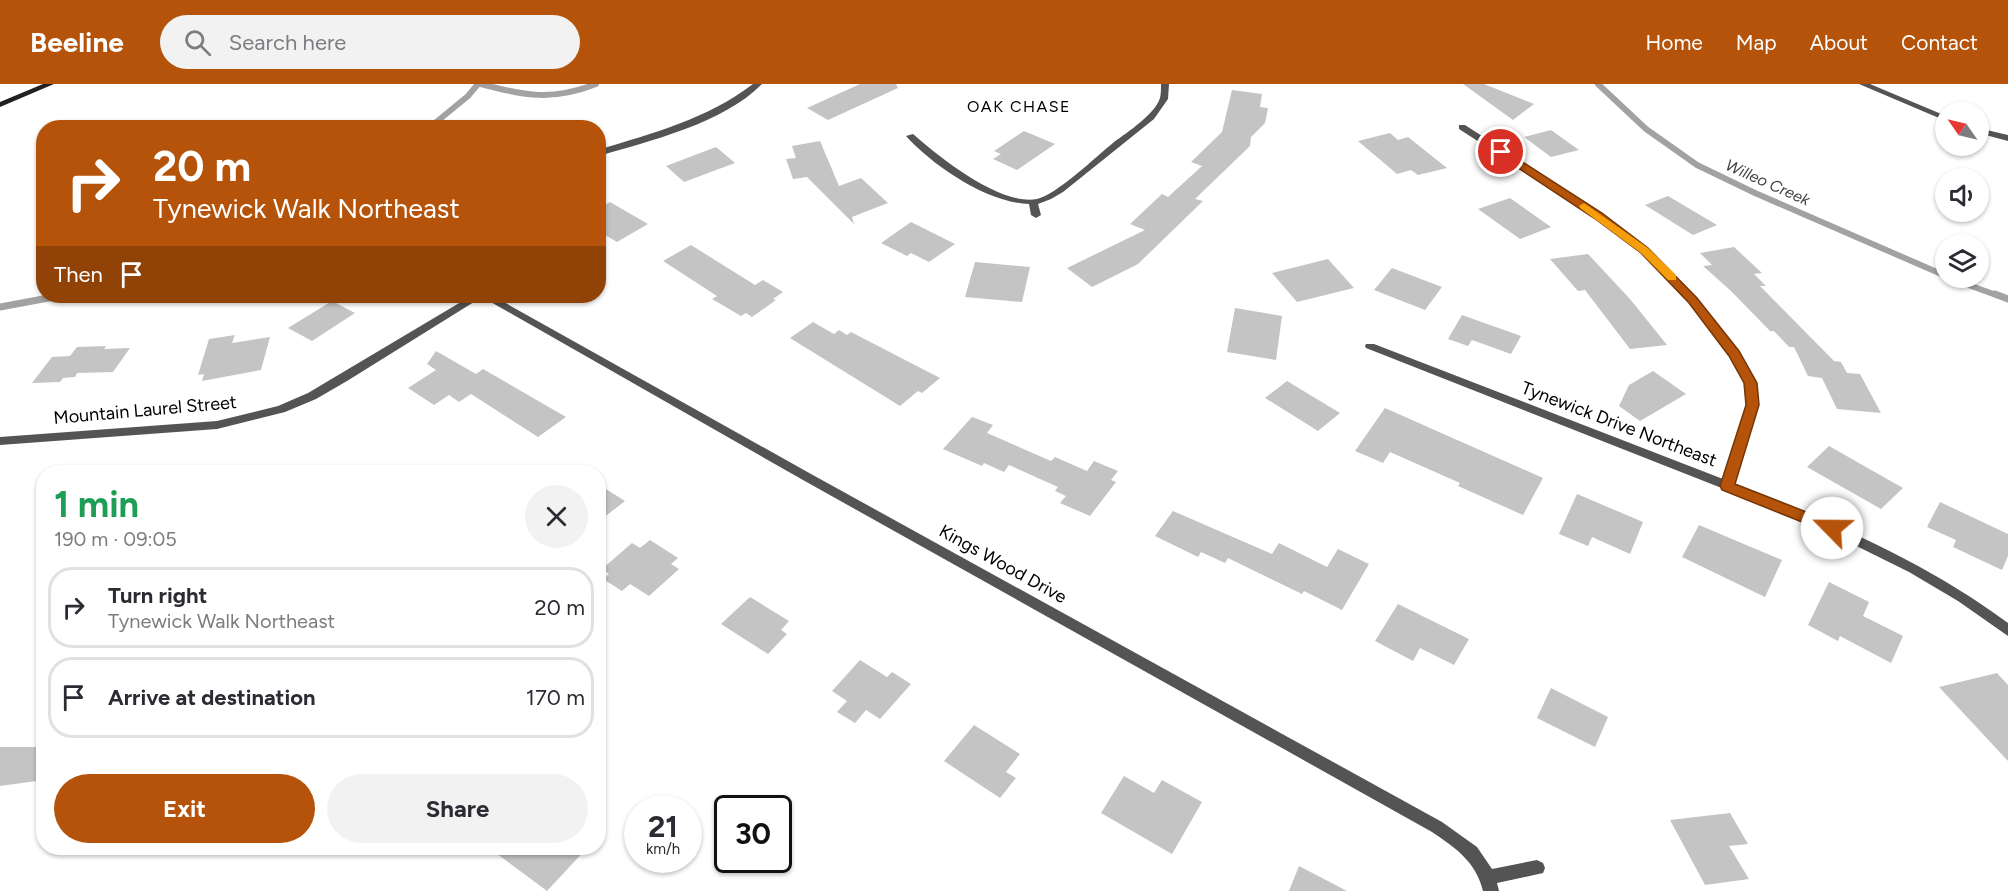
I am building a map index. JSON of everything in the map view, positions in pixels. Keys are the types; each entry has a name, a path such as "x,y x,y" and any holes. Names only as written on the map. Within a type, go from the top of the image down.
{"main road":[{"path":"0,105 50,84"}],"street":[{"path":"606,150 716,112 739,99 758,84"},
{"path":"910,136 948,168 969,180 1014,199 1033,202 1048,199 1151,117 1164,99 1165,84"},
{"path":"1863,84 1935,114"},
{"path":"1462,127 1598,215 1644,251 1671,276 1729,345 1747,372 1751,383 1752,405 1727,486"},
{"path":"1989,133 2008,138"},
{"path":"1033,202 1036,215"},
{"name":"Mountain Laurel Street","path":"0,441 217,425 281,409 312,396 466,303"},
{"name":"Kings Wood Drive","path":"498,303 817,483 1437,827 1470,848 1490,884 1537,868"},
{"name":"Tynewick Drive Northeast","path":"1370,346 1812,519 1872,546 1934,581 2008,630"}],"building":[{"path":"860,84 896,84 898,88 828,120 807,108"},
{"path":"1463,84 1484,84 1534,104 1513,120"},
{"path":"1232,90 1262,94 1260,107 1268,108 1265,123 1251,137 1250,146 1195,199 1203,201 1138,264 1092,287 1067,268 1145,230 1130,224 1162,194 1168,197 1202,166 1191,162 1222,132"},
{"path":"1551,130 1579,150 1551,157 1524,137"},
{"path":"1024,131 1055,144 1017,170 993,159 1001,154 994,151"},
{"path":"1390,133 1398,140 1408,137 1447,168 1418,175 1411,170 1397,174 1358,141"},
{"path":"820,141 839,186 861,178 888,203 852,217 854,224 807,177 793,179 786,159 796,158 792,146"},
{"path":"716,147 735,163 684,182 666,166"},
{"path":"1668,196 1717,225 1693,235 1645,205"},
{"path":"1510,198 1551,227 1520,239 1478,209"},
{"path":"610,202 648,224 617,242 606,236 606,204"},
{"path":"911,222 955,244 929,262 911,253 907,256 881,243"},
{"path":"691,245 755,285 763,280 783,292 773,299 776,300 752,317 746,313 741,316 712,299 717,296 663,261"},
{"path":"1734,247 1762,273 1754,274 1766,286 1760,286 1834,361 1841,362 1847,373 1860,374 1881,413 1837,409 1822,378 1808,376 1794,347 1789,347 1774,331 1770,331 1703,266 1712,265 1700,253"},
{"path":"1588,254 1630,299 1667,345 1630,349 1585,290 1578,291 1550,259"},
{"path":"1328,259 1354,288 1297,302 1272,273"},
{"path":"975,262 1030,267 1022,302 965,297"},
{"path":"1392,268 1442,287 1425,310 1374,290"},
{"path":"329,303 336,303 355,313 312,341 288,328"},
{"path":"1235,308 1282,316 1276,360 1227,352"},
{"path":"1462,315 1521,336 1511,354 1472,340 1468,346 1448,339"},
{"path":"813,322 834,334 839,330 847,335 851,332 940,378 922,393 918,391 900,406 790,338"},
{"path":"235,335 232,343 270,337 261,370 202,381 204,374 198,375 209,339"},
{"path":"106,346 104,349 130,348 113,372 77,373 75,377 63,378 60,382 32,383 52,357 70,356 77,347"},
{"path":"436,351 476,374 483,369 566,417 538,437 471,394 459,402 449,395 434,405 408,388 436,370 427,364"},
{"path":"1653,371 1686,394 1640,421 1619,406 1629,385"},
{"path":"1287,381 1340,413 1318,431 1265,398"},
{"path":"1385,408 1543,478 1523,515 1458,486 1460,483 1390,452 1383,463 1355,451"},
{"path":"972,417 993,425 987,433 1051,461 1055,457 1087,471 1094,461 1118,471 1111,480 1116,482 1090,516 1060,503 1066,496 1055,491 1058,487 1009,465 1004,472 984,463 982,466 943,449"},
{"path":"1829,446 1903,488 1881,509 1807,467"},
{"path":"606,489 625,501 606,516"},
{"path":"1577,494 1643,522 1630,554 1592,537 1588,546 1559,534"},
{"path":"1940,502 2008,534 2008,556 2002,570 1953,547 1956,540 1927,527"},
{"path":"1173,511 1272,554 1279,543 1327,567 1338,549 1369,564 1342,610 1304,591 1302,594 1228,558 1225,563 1201,552 1198,557 1155,536"},
{"path":"1699,525 1782,560 1765,597 1682,557"},
{"path":"650,540 678,558 671,564 679,569 649,596 630,584 622,591 606,581 609,574 606,572 606,566 632,543 640,548"},
{"path":"1829,582 1869,602 1863,616 1903,636 1891,663 1840,636 1838,641 1808,625"},
{"path":"750,597 789,621 781,630 787,634 768,654 721,624"},
{"path":"1398,604 1469,639 1454,665 1420,648 1413,661 1375,641"},
{"path":"860,660 887,677 892,672 911,684 880,719 866,710 855,723 837,712 847,701 832,691"},
{"path":"1997,673 2008,685 2008,761 1939,687"},
{"path":"1551,688 1608,717 1595,747 1537,718"},
{"path":"974,725 1020,754 1006,772 1016,778 1000,798 944,761"},
{"path":"0,747 36,747 36,781 0,786"},
{"path":"1124,776 1154,793 1162,780 1202,802 1172,854 1101,813"},
{"path":"1730,813 1748,844 1729,846 1749,879 1705,885 1670,820"},
{"path":"498,855 580,855 547,891"},
{"path":"1299,866 1347,891 1289,891"}],"waterway":[{"path":"439,120 468,96 478,84"},
{"name":"Willeo Creek","path":"481,84 539,95 566,93 596,84"},
{"name":"Willeo Creek","path":"1598,84 1646,129 1697,165 1755,193 1935,271"},
{"name":"Willeo Creek","path":"1977,288 1999,296"},
{"name":"Willeo Creek","path":"1995,294 2008,299"},
{"path":"0,307 36,300"}],"slow traffic":[{"path":"1584,206 1644,251 1672,277"}],"district":[{"name":"OAK CHASE","path":"1019,106"}],"route":[{"path":"1501,152 1598,215 1644,251 1671,276 1735,354 1747,372 1751,383 1752,405 1751,415 1727,486 1832,528"}]}
